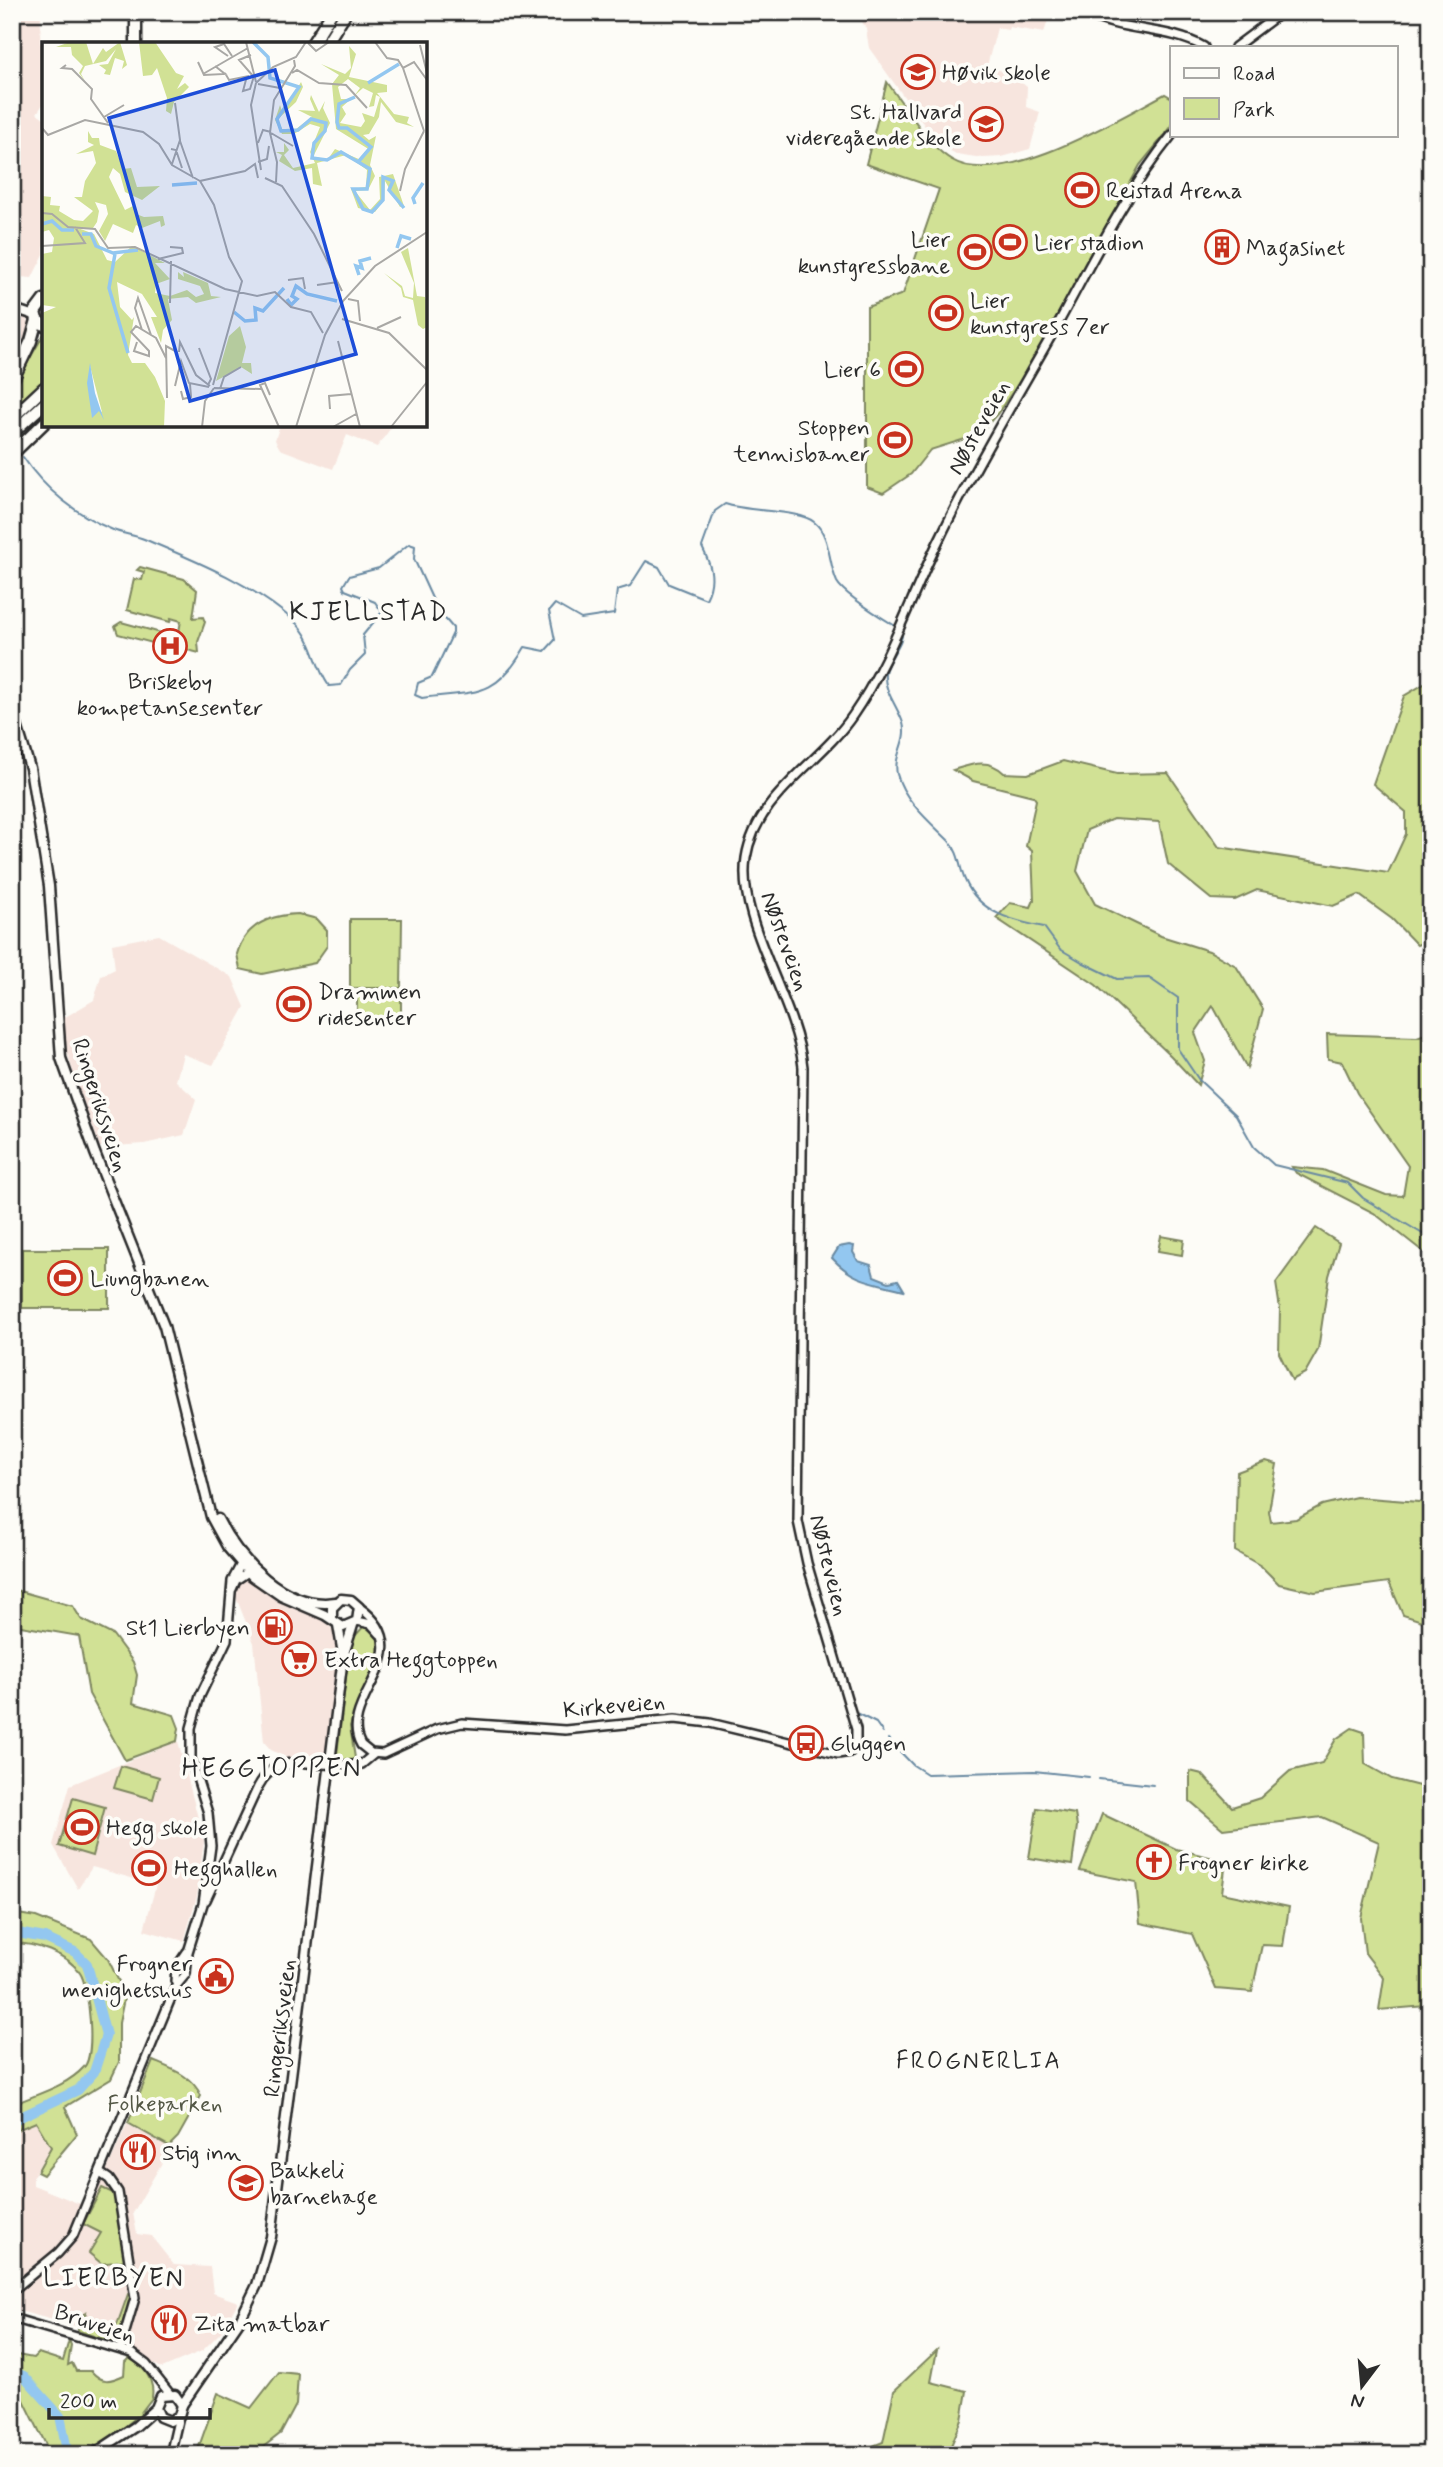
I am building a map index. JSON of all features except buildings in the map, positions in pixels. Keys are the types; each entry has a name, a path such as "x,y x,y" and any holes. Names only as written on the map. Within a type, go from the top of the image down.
{"highway":[{"path":"136,12 136,42"},
{"path":"313,42 332,12"},
{"path":"327,42 346,12"},
{"path":"12,381 40,322 41,303"},
{"path":"12,418 42,390"},
{"path":"14,433 42,406"},
{"path":"12,454 42,425"}],"main road":[{"path":"1083,12 1118,26 1165,33 1202,46"},
{"path":"1245,46 1282,12"},
{"path":"1238,46 1250,40"},
{"path":"1189,41 1194,46"},
{"name":"Nøsteveien","path":"856,1745 852,1715 803,1549 797,1511 802,1058 794,1020 751,907 745,865 750,840 766,809 823,752 854,714 976,469 1124,204 1171,136"},
{"path":"13,308 41,303"},
{"path":"13,308 40,322"},
{"name":"Ringeriksveien","path":"12,709 30,768 50,886 61,1058 164,1326 208,1502 246,1567 281,1596 335,1622 344,1657"},
{"path":"203,1904 211,1834 191,1759 191,1728 200,1696 228,1640 233,1576 246,1567"},
{"name":"Ringeriksveien","path":"246,1567 290,1593 320,1602 336,1602"},
{"path":"374,1754 364,1749 357,1739 356,1727 383,1655 383,1637 377,1622 348,1599 336,1602 332,1608 335,1622 371,1624 383,1637"},
{"path":"355,1623 359,1607"},
{"name":"Ringeriksveien","path":"179,2416 182,2405 228,2342 246,2309 271,2237 344,1657 355,1623"},
{"name":"Kirkeveien","path":"355,1765 362,1764 374,1754 389,1753 438,1728 474,1722 565,1730 684,1720 834,1753 848,1753 856,1745"},
{"path":"12,2291 70,2241 99,2177 178,1976 186,1974 182,1967 203,1904 258,1787 268,1772 282,1763 355,1765 364,1749"},
{"path":"99,2177 114,2188 119,2196 135,2290 120,2348"},
{"name":"Bruveien","path":"12,2318 120,2348 138,2357 172,2394"},
{"path":"92,2455 136,2426 156,2408 159,2398 158,2378"},
{"name":"Ringeriksveien","path":"159,2398 195,2385"},
{"path":"172,2394 182,2405"},
{"path":"156,2408 164,2420 172,2444"},
{"path":"136,2426 179,2416 170,2455"}],"shaded area":[{"path":"12,12 41,12 42,106 37,113 42,117 42,258 32,278 20,277 17,263 23,293 18,313 31,323 27,342 12,369"},
{"path":"857,12 1036,12 1039,17 1048,20 1044,33 1009,27 1008,30 997,28 987,66 1012,73 1013,68 1025,71 1022,83 1027,87 1026,107 1040,112 1030,149 1002,157 983,158 956,154 942,146 869,48 866,29"},
{"path":"279,427 392,427 377,447 347,435 333,469 280,449 275,440"},
{"path":"159,935 232,977 245,1007 213,1065 183,1054 176,1081 196,1099 184,1135 144,1144 100,1147 76,1082 61,1031 62,1019 94,1000 101,976 115,969 112,944"},
{"path":"246,1577 323,1619 335,1632 339,1654 326,1762 287,1758 271,1750 264,1742 254,1643 234,1592 237,1584"},
{"name":"Hegg skole","path":"178,1741 204,1841 197,1896 184,1941 144,1930 156,1885 92,1867 78,1889 53,1845 70,1785"},
{"path":"36,2123 51,2147 33,2176 33,2185 90,2208 127,2124 171,2147 133,2213 137,2234 151,2236 174,2265 210,2267 213,2293 238,2302 222,2331 202,2351 162,2368 75,2326 12,2309 12,2132"}],"green space":[{"name":"Lier stadion","path":"887,82 902,103 911,106 909,113 939,150 952,160 974,167 1000,166 1030,159 1091,133 1165,94 1170,97 1170,128 1140,165 1030,367 997,414 978,435 930,450 911,474 883,493 867,487 867,307 903,294 939,189 866,164"},
{"path":"42,337 42,382 12,409 12,389"},
{"path":"140,567 184,579 197,590 193,618 203,617 205,622 198,642 199,653 180,648 181,644 177,642 181,621 171,618 170,622 127,610 134,579 142,580 144,572 137,570"},
{"path":"121,622 165,634 161,641 164,646 118,634 115,626"},
{"path":"1431,680 1431,939 1417,945 1392,919 1359,895 1333,906 1257,890 1235,900 1211,899 1168,864 1159,822 1113,819 1087,830 1077,871 1095,904 1161,936 1209,951 1236,966 1263,1009 1247,1068 1213,1006 1195,1033 1205,1061 1198,1085 1096,985 996,918 1010,903 1031,907 1034,900 1032,851 1026,846 1036,800 1033,796 973,781 953,770 974,764 986,764 1004,773 1028,774 1063,761 1117,774 1168,773 1219,847 1388,873 1406,834 1406,812 1373,784 1404,696"},
{"path":"298,914 317,919 327,930 327,946 315,963 262,974 240,969 237,954 252,929 269,919"},
{"path":"350,919 402,919 401,988 350,988"},
{"path":"357,996 401,996 401,1018 357,1018"},
{"path":"1431,1032 1431,1258 1374,1213 1296,1173 1292,1167 1323,1170 1386,1195 1403,1196 1408,1166 1357,1093 1342,1062 1328,1059 1327,1034 1417,1037"},
{"path":"1316,1228 1339,1243 1329,1276 1318,1350 1305,1373 1292,1380 1279,1353 1280,1309 1276,1283"},
{"path":"1161,1236 1184,1240 1182,1255 1158,1251"},
{"name":"Liungbanen","path":"22,1249 109,1249 109,1308 22,1308"},
{"path":"1266,1461 1277,1464 1269,1511 1271,1522 1296,1519 1322,1505 1356,1497 1431,1503 1431,1624 1403,1615 1389,1582 1315,1592 1279,1584 1261,1566 1235,1551 1237,1472"},
{"path":"12,1589 73,1606 81,1619 113,1635 133,1662 137,1675 133,1703 174,1715 179,1728 177,1741 125,1760 89,1694 79,1636 12,1623"},
{"path":"364,1626 378,1636 379,1652 350,1726 355,1758 350,1763 336,1763 349,1651 354,1637"},
{"path":"1352,1728 1364,1732 1365,1764 1392,1779 1431,1789 1431,2009 1426,2006 1379,2010 1384,1978 1365,1953 1361,1918 1379,1842 1322,1817 1223,1829 1190,1801 1190,1771 1202,1774 1232,1807 1260,1798 1290,1771 1322,1763 1336,1739"},
{"path":"121,1766 159,1777 153,1799 114,1788"},
{"name":"Hegg skole","path":"73,1798 105,1807 92,1856 59,1846"},
{"path":"1037,1808 1075,1814 1077,1826 1072,1865 1029,1858"},
{"path":"1102,1814 1176,1849 1226,1861 1222,1893 1289,1907 1283,1946 1262,1945 1252,1992 1216,1989 1192,1934 1140,1923 1136,1882 1080,1871"},
{"path":"12,1913 36,1917 91,1939 108,1959 125,1994 119,2023 119,2062 111,2079 65,2107 77,2134 43,2175 37,2172 51,2147 36,2122 12,2132 12,2105 60,2085 84,2067 90,2049 88,2005 80,1973 67,1960 40,1947 12,1943"},
{"name":"Folkeparken","path":"153,2061 187,2078 201,2096 178,2137 169,2146 128,2123"},
{"path":"102,2188 113,2193 126,2260 102,2264 89,2253 101,2233 83,2224"},
{"path":"128,2294 131,2298 117,2340 112,2342 78,2331 79,2316 86,2313 83,2324 110,2330 117,2325"},
{"path":"69,2340 71,2345 68,2365 72,2363 76,2371 91,2371 99,2378 114,2379 124,2375 125,2362 129,2358 144,2370 152,2385 152,2398 139,2415 122,2429 113,2455 41,2455 49,2451 24,2400 12,2396 12,2354 33,2358 38,2353 63,2361"},
{"path":"937,2350 931,2382 967,2391 962,2420 947,2455 850,2455 883,2442 894,2391"},
{"path":"279,2372 298,2374 296,2405 281,2433 253,2455 196,2455 218,2393 251,2408"}],"water":[{"path":"854,1246 853,1252 858,1261 871,1265 874,1276 889,1282 898,1280 904,1290 857,1277 840,1266 832,1258 839,1247"}],"waterway":[{"path":"23,457 51,490 87,517 203,565 241,584 277,607 301,628 329,686 341,685 350,670 365,655 363,635 382,612 375,602 345,590 343,586 349,576 379,568 409,544 415,546 414,559 436,607"},
{"path":"441,614 453,628 453,633 432,677 418,683 415,695 422,698 481,690 493,685 503,676 525,647 545,651 555,640 549,611 555,604 581,619 614,614 617,590 630,586 646,561 659,567 669,584 706,599 711,585 711,573 702,547 715,511 725,504 798,515 814,522 824,535 837,582 865,606 897,627"},
{"path":"902,630 901,640 885,673 886,686 901,717 904,730 897,774 912,802 953,846 971,891 998,914 1044,927 1060,949 1082,962 1117,979 1149,978 1178,998 1178,1049 1199,1080 1236,1115 1254,1147 1274,1165 1348,1183 1363,1198 1431,1239"},
{"path":"858,1714 876,1723 883,1733"},
{"path":"888,1739 913,1765 927,1774 1034,1771 1089,1777"},
{"path":"1099,1779 1153,1785"},
{"path":"12,1932 45,1938 75,1952 87,1964 106,2035 94,2072 78,2090 12,2121"},
{"path":"12,2371 24,2376 60,2416 68,2455"}],"place":[{"name":"Høvik skole","path":"918,72"},
{"name":"St. Hallvard videregående skole","path":"986,124"},
{"name":"Reistad Arena","path":"1082,190"},
{"name":"Lier stadion","path":"1010,242"},
{"name":"Magasinet","path":"1222,247"},
{"name":"Lier kunstgressbane","path":"975,252"},
{"name":"Lier kunstgress 7er","path":"946,313"},
{"name":"Lier 6","path":"906,369"},
{"name":"Stoppen tennisbaner","path":"895,440"},
{"name":"Briskeby kompetansesenter","path":"170,646"},
{"name":"Drammen ridesenter","path":"294,1004"},
{"name":"Liungbanen","path":"65,1278"},
{"name":"St1 Lierbyen","path":"275,1627"},
{"name":"Extra Heggtoppen","path":"299,1659"},
{"name":"Gluggen","path":"806,1743"},
{"name":"Hegg skole","path":"82,1827"},
{"name":"Frogner kirke","path":"1154,1862"},
{"name":"Hegghallen","path":"149,1868"},
{"name":"Frogner menighetshus","path":"216,1976"},
{"name":"Stig inn","path":"138,2152"},
{"name":"Bakkeli barnehage","path":"246,2183"},
{"name":"Zita matbar","path":"169,2323"}],"district":[{"name":"KJELLSTAD","path":"369,611"},
{"name":"HEGGTOPPEN","path":"272,1767"},
{"name":"FROGNERLIA","path":"979,2060"},
{"name":"LIERBYEN","path":"114,2277"}]}
